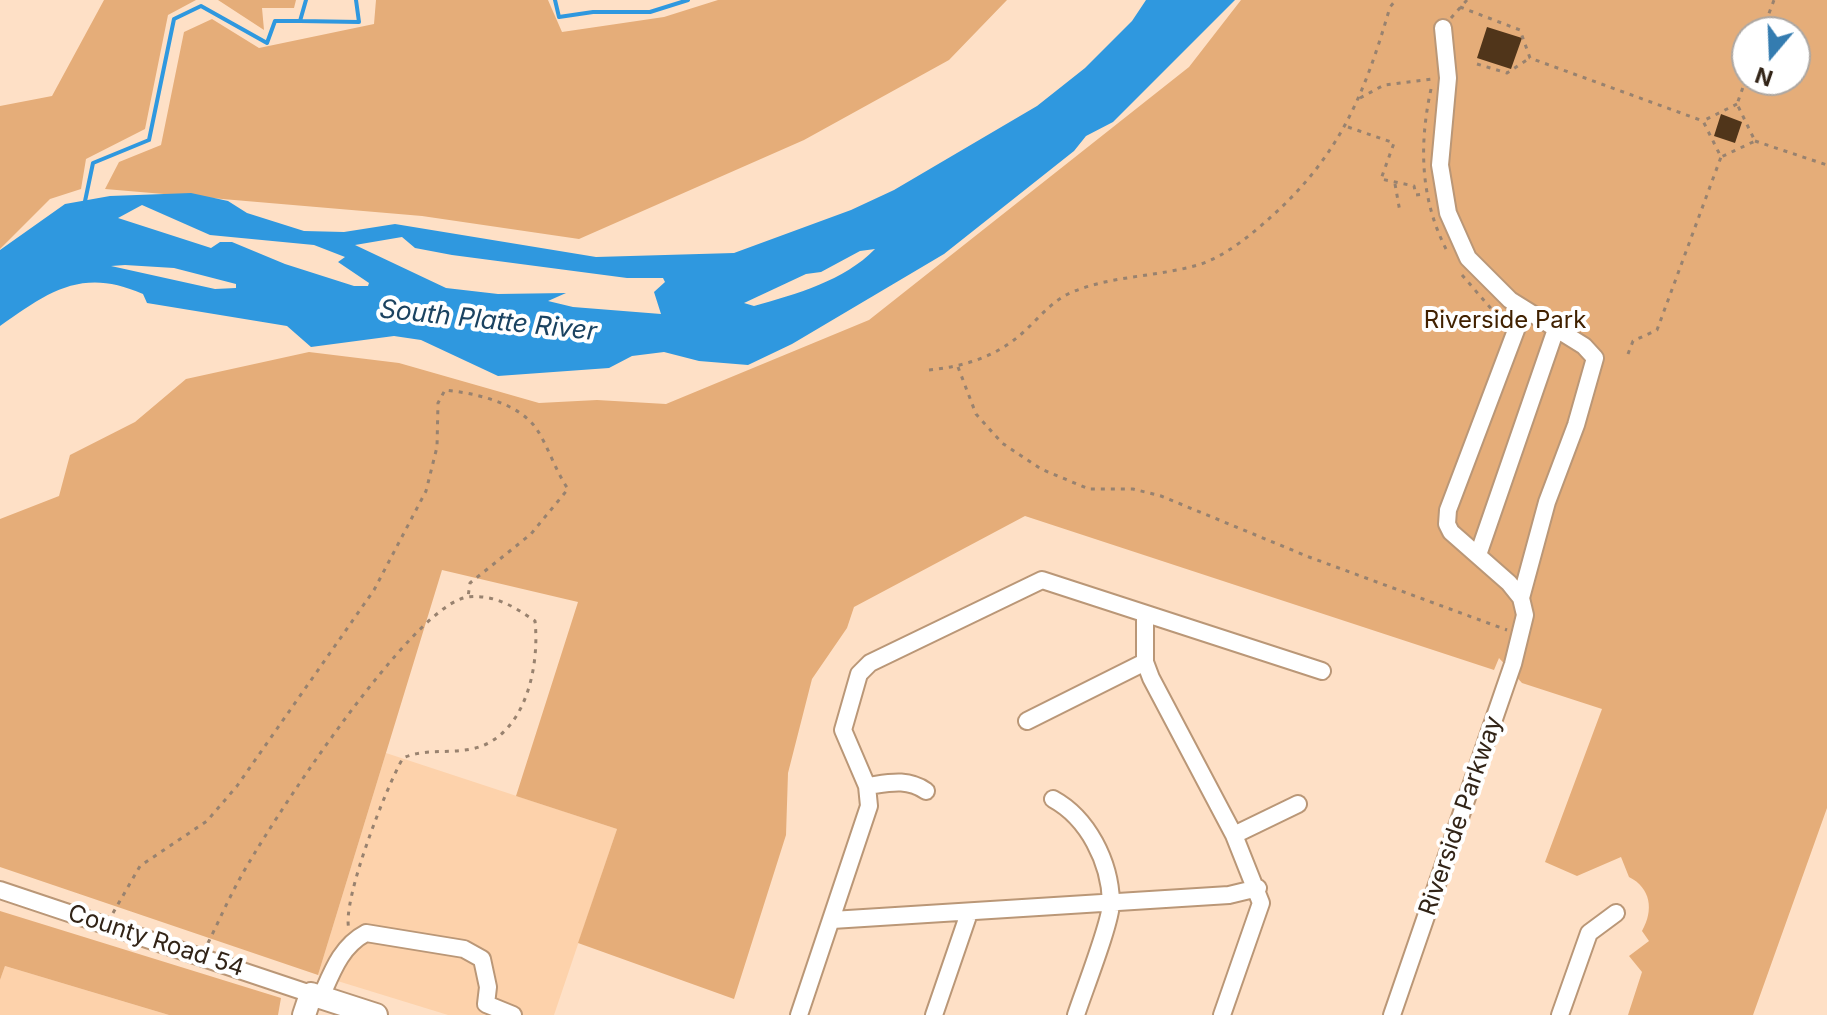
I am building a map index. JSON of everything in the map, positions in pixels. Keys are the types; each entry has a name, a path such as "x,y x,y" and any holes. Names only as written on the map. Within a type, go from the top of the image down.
{"main road":[{"path":"312,1002 376,1015"}],"street":[{"path":"1443,28 1448,78 1440,165 1448,213 1468,258 1510,300 1595,358 1576,425 1547,502 1521,598"},
{"path":"1521,598 1509,583 1451,532 1447,524 1448,510 1524,309"},
{"path":"1478,555 1556,329"},
{"path":"799,1015 869,806 867,786 843,730 859,674 870,663 1042,580 1322,671"},
{"name":"Riverside Parkway","path":"1392,1015 1513,664 1525,615 1521,598"},
{"path":"1145,615 1145,662 1234,835 1258,888 1261,903 1222,1015"},
{"path":"1027,721 1145,662"},
{"path":"867,786 899,781 914,783 926,791"},
{"path":"1053,799 1072,809 1099,851 1112,904 1076,1015"},
{"path":"1234,835 1298,804"},
{"path":"832,920 1112,904 1229,895 1258,888"},
{"name":"County Road 54","path":"0,890 202,956 312,1002"},
{"path":"934,1015 969,913"},
{"path":"1560,1015 1589,933 1616,913"},
{"path":"312,1002 353,940 366,933 464,949 482,959 488,987 486,1004 513,1015"}],"path":[{"path":"929,370 958,367 1014,341 1070,293 1202,263 1251,236 1319,168 1347,126 1360,98 1390,7 1396,0"},
{"path":"1443,28 1467,0"},
{"path":"1460,7 1520,30 1530,58"},
{"path":"1477,64 1507,73 1530,58"},
{"path":"1530,58 1703,121 1721,157"},
{"path":"1360,98 1400,81 1448,78"},
{"path":"1703,121 1737,104 1740,96"},
{"path":"1737,104 1755,141"},
{"path":"1347,126 1394,143 1381,179 1414,186 1416,195 1426,194"},
{"path":"1628,354 1633,341 1657,330 1721,157 1755,141 1827,165"},
{"path":"1394,183 1400,212"},
{"path":"958,367 976,414 1002,443 1041,469 1089,489 1133,489 1161,496 1309,557 1510,631"},
{"path":"107,925 140,866 207,821 237,786 374,590 426,491 437,447 438,403 445,390 471,393 511,409 535,426 568,489 531,534 470,583 468,597"},
{"path":"202,956 238,882 335,730 386,666 443,607 468,597 508,602 535,621 533,666 520,710 509,729 493,743 467,750 418,751 403,758 394,773 356,881 346,919 353,940"}],"shaded area":[{"path":"386,753 617,829 554,1015 448,1015 318,975"},
{"path":"5,966 169,1015 0,1015 0,980"}],"green space":[{"path":"104,0 196,0 168,15 145,129 86,159 81,189 50,199 0,249 0,106 52,96"},
{"path":"218,0 296,0 294,8 262,8 264,30"},
{"path":"376,0 548,0 562,32 664,17 718,0 1007,0 949,60 804,140 579,239 422,216 105,189 119,162 161,145 184,32 212,19 259,48 374,24"},
{"name":"Riverside Park","path":"1241,0 1827,0 1827,808 1753,1015 1628,1015 1642,972 1629,956 1649,941 1642,931 1649,908 1646,893 1629,877 1621,857 1577,876 1545,862 1602,709 1522,683 1499,658 1494,670 1025,516 854,607 847,628 812,679 788,773 786,835 734,999 578,943 617,829 516,796 578,602 442,570 318,975 0,867 0,519 59,496 70,455 135,422 186,379 309,352 399,363 539,403 597,400 666,404 869,320 1189,67"},
{"path":"0,911 281,998 278,1015 169,1015 5,966 0,980"}],"water":[{"name":"South Platte River","path":"1146,0 1235,0 1113,122 1086,136 1074,151 944,254 792,344 748,365 699,361 664,352 632,356 609,368 498,376 421,340 394,336 311,347 287,326 147,303 143,294 102,283 84,283 51,293 0,326 0,250 65,204 110,196 191,193 228,201 247,213 304,231 344,232 395,224 596,257 734,253 851,210 894,190 1037,106 1085,68 1132,21","holes":["142,205 210,235 314,245 345,257 338,262 369,283 368,286 354,286 285,264 232,242 220,242 211,248 118,218","402,237 415,248 452,255 627,278 663,278 665,282 654,292 661,314 573,307 548,301 566,293 498,294 446,288 355,245","875,249 849,270 819,285 754,306 744,303 806,274 821,272 860,251","111,266 174,268 236,284 236,288 215,289"]}],"building":[{"path":"1487,27 1522,38 1511,69 1477,58"},
{"path":"1721,114 1742,122 1735,143 1714,136"}],"waterway":[{"path":"84,206 93,163 149,140 174,19 201,6 267,43 275,21 300,21 306,0"},
{"path":"300,21 359,22 356,0"},
{"path":"555,0 559,17 593,12 650,12 688,0"}]}
